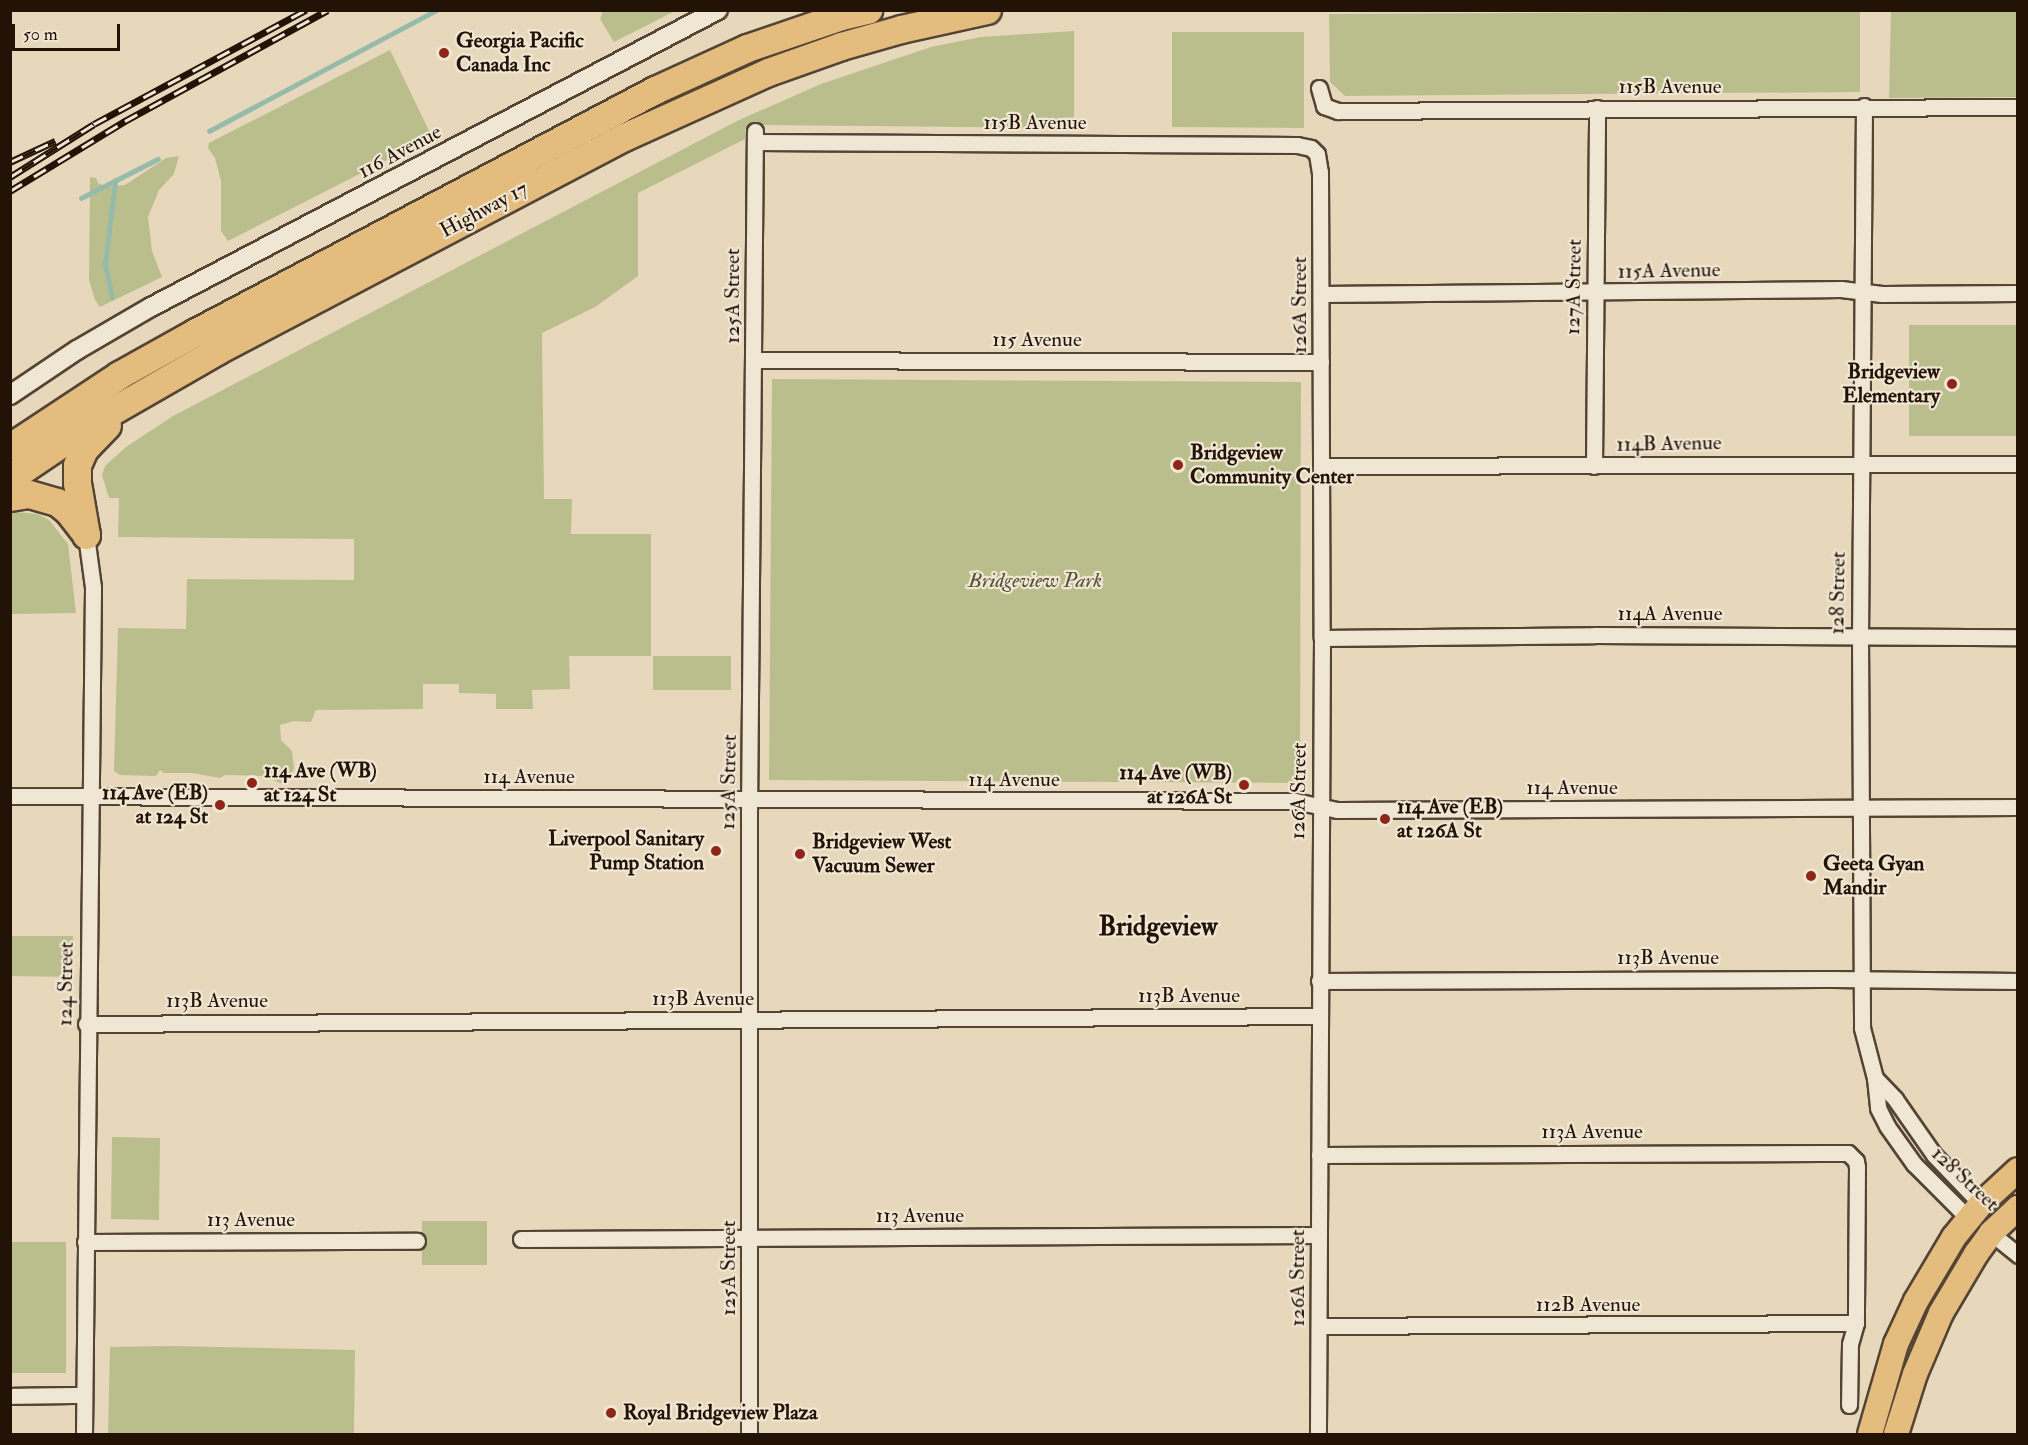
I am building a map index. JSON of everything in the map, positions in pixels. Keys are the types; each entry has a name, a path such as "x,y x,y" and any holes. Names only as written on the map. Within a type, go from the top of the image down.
{"highway":[{"name":"Highway 17","path":"10,447 119,375 196,332 655,90 747,48 841,16 868,10"},
{"name":"Highway 17","path":"10,478 141,393 218,350 549,176 695,104 768,72 841,46 901,29 987,10"},
{"path":"86,535 76,474 79,457 90,441 141,393"},
{"path":"10,497 29,494 57,502 69,511 86,535"}],"main road":[{"path":"1870,1434 1877,1406 1907,1318 1948,1246 1975,1211 2018,1170"},
{"path":"1896,1434 1915,1374 1941,1313 1964,1272 1991,1233 2018,1208"}],"street":[{"name":"116 Avenue","path":"10,395 103,334 718,10"},
{"name":"115B Avenue","path":"1319,88 1324,106 1338,111 1864,106 2018,107"},
{"name":"128 Street","path":"1864,106 1860,636 1862,1028 1875,1078 1878,1108 1899,1145 1942,1195 1975,1211"},
{"name":"127A Street","path":"1594,466 1597,108"},
{"name":"115B Avenue","path":"755,136 1297,145 1314,150"},
{"name":"125A Street","path":"749,1434 749,800 755,136"},
{"name":"126A Street","path":"1314,150 1320,166 1321,294 1322,638 1318,1434"},
{"name":"115A Avenue","path":"1321,294 1862,291 1882,294 2018,293"},
{"name":"115 Avenue","path":"754,360 1321,362"},
{"name":"114B Avenue","path":"1321,466 2018,464"},
{"name":"124 Street","path":"84,1434 86,1023 93,587 86,535"},
{"name":"114A Avenue","path":"1322,638 2018,637"},
{"name":"114 Avenue","path":"10,796 1295,801 1337,810 2018,807"},
{"name":"113B Avenue","path":"1319,981 2018,981"},
{"name":"113B Avenue","path":"86,1023 1319,1016"},
{"name":"128 Street","path":"1875,1078 1895,1099 1991,1233"},
{"name":"113A Avenue","path":"1319,1155 1848,1153 1856,1161 1857,1167 1856,1323"},
{"path":"1991,1233 2018,1255"},
{"name":"113 Avenue","path":"521,1239 1319,1235"},
{"name":"113 Avenue","path":"85,1242 417,1241"},
{"name":"112B Avenue","path":"1320,1326 1856,1323"},
{"path":"1849,1405 1851,1344 1856,1323"},
{"path":"10,1396 84,1395"}],"green space":[{"path":"603,10 675,11 614,42 600,19"},
{"path":"1860,11 1860,92 1345,96 1330,82 1329,14"},
{"path":"1891,11 2017,11 2017,97 1889,98"},
{"path":"1074,31 1074,128 749,125 745,130 745,139 638,193 638,276 595,307 542,333 544,499 572,499 571,534 651,534 651,656 569,656 570,689 532,690 533,709 496,709 496,694 459,693 459,684 423,684 423,709 316,710 311,722 294,721 280,725 281,740 292,751 294,769 288,782 280,783 264,776 225,775 220,778 192,773 164,773 160,770 156,776 120,775 114,771 118,628 186,629 187,579 354,580 354,539 118,537 119,498 109,498 102,475 105,466 126,447 173,416 739,120 821,84 931,47 981,37"},
{"path":"1172,32 1304,32 1304,128 1172,127"},
{"path":"390,50 432,137 228,241 221,231 221,181 215,158 208,148 209,143"},
{"path":"179,156 174,174 159,190 148,217 152,251 162,277 100,307 95,300 89,280 90,177 96,178 98,183 106,187 125,185 166,158"},
{"name":"Bridgeview Elementary","path":"1909,325 2017,325 2017,436 1909,436"},
{"name":"Bridgeview Park","path":"772,379 1301,382 1300,783 769,780"},
{"path":"16,512 38,514 49,520 68,544 76,613 11,614 11,514"},
{"path":"653,656 731,656 731,690 653,690"},
{"path":"11,936 73,936 73,977 11,976"},
{"path":"112,1137 160,1138 159,1220 111,1219"},
{"path":"422,1221 487,1221 487,1265 422,1265"},
{"path":"11,1242 66,1242 66,1373 11,1373"},
{"path":"110,1347 355,1350 354,1434 108,1434"}],"waterway":[{"path":"209,131 437,10"},
{"path":"81,198 158,159"},
{"path":"112,298 105,264 115,181"}],"railway":[{"path":"10,177 94,124 306,10"},
{"path":"10,191 125,121 328,10"},
{"path":"10,162 55,141"}],"place":[{"name":"Georgia Pacific Canada Inc","path":"444,53"},
{"name":"Bridgeview Elementary","path":"1952,384"},
{"name":"Bridgeview Community Center","path":"1178,465"},
{"name":"114 Ave (WB) at 124 St","path":"252,783"},
{"name":"114 Ave (WB) at 126A St","path":"1244,785"},
{"name":"114 Ave (EB) at 124 St","path":"220,805"},
{"name":"114 Ave (EB) at 126A St","path":"1385,819"},
{"name":"Liverpool Sanitary Pump Station","path":"716,851"},
{"name":"Bridgeview West Vacuum Sewer","path":"800,854"},
{"name":"Geeta Gyan Mandir","path":"1811,876"},
{"name":"Royal Bridgeview Plaza","path":"611,1413"}],"district":[{"name":"Bridgeview","path":"1158,927"}]}
